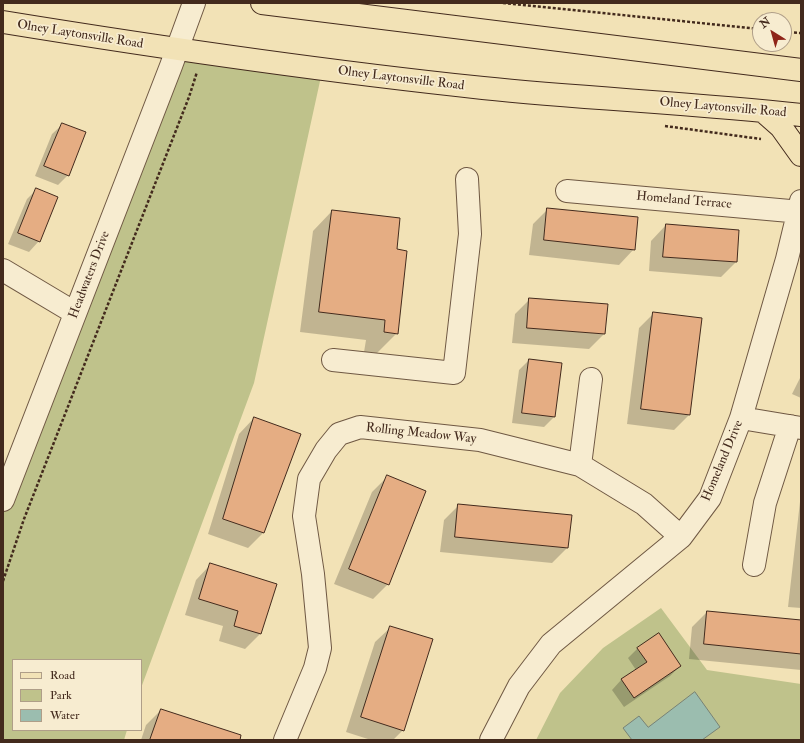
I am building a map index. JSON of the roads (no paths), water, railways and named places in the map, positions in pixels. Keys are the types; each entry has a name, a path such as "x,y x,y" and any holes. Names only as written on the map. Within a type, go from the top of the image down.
{"main road":[{"path":"262,3 801,70"},
{"name":"Olney Laytonsville Road","path":"3,22 177,50 323,70 484,88 801,115"},
{"path":"764,112 782,127 801,155"}],"street":[{"name":"Headwaters Drive","path":"3,500 194,3"},
{"path":"333,360 454,373 470,234 468,179"},
{"name":"Homeland Terrace","path":"567,191 800,208"},
{"name":"Homeland Drive","path":"491,740 519,686 551,644 681,537 710,498 741,418 787,259 800,208"},
{"path":"3,270 75,313"},
{"path":"580,465 591,379"},
{"path":"741,418 795,427 765,503 754,565"},
{"name":"Rolling Meadow Way","path":"285,740 315,668 320,648 313,574 304,516 309,479 326,450 339,434 360,427 480,440 580,465 644,504 681,537"}],"water":[{"path":"695,692 720,727 702,740 632,740 623,728 639,716 648,727"}]}
